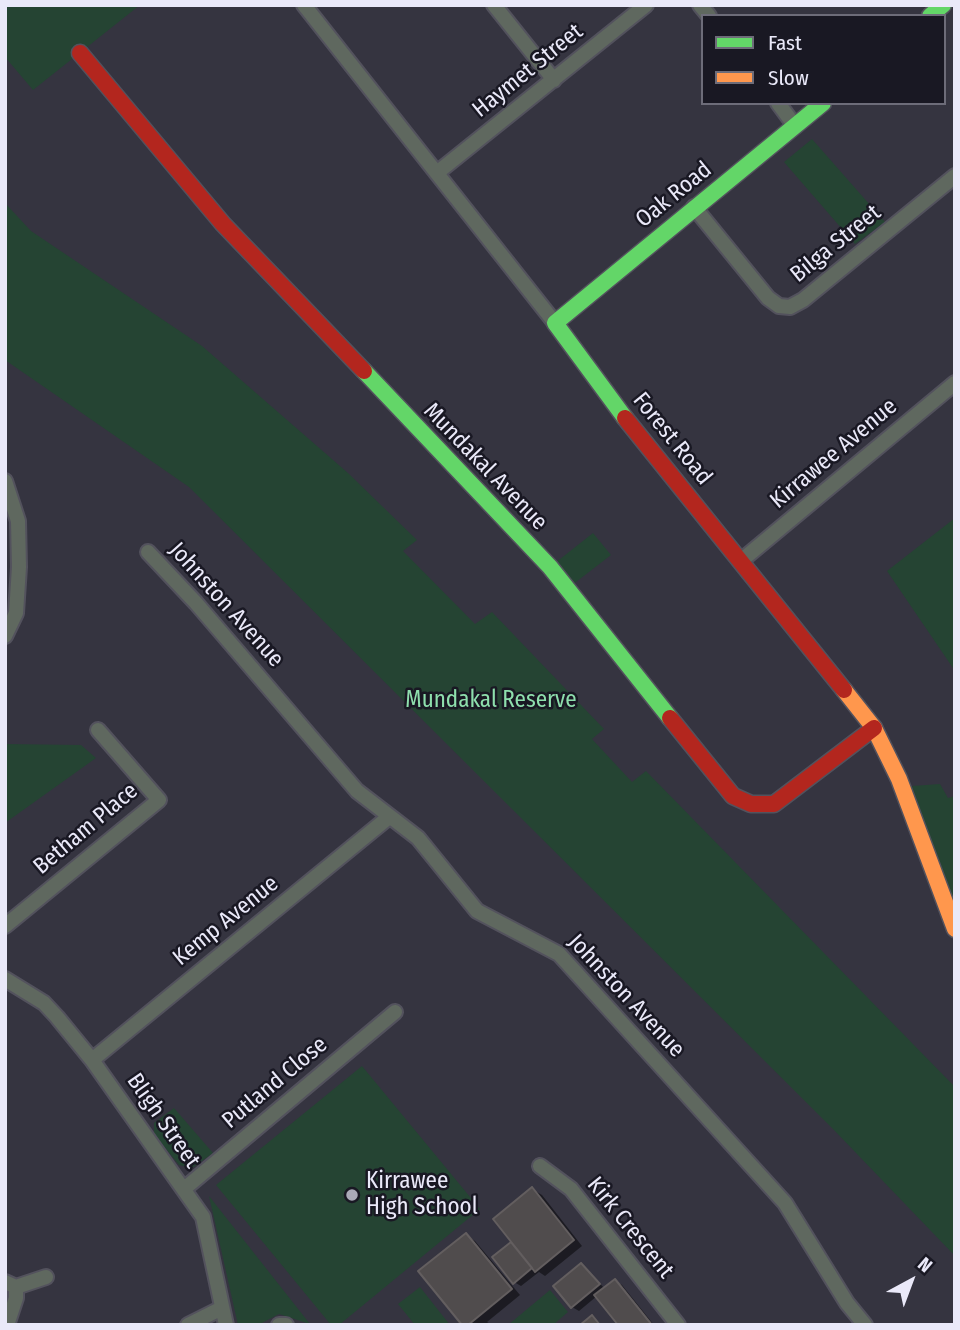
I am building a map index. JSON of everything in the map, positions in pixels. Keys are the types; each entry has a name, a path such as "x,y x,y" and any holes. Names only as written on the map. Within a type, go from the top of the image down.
{"street":[{"name":"Forest Road","path":"304,5 438,172 625,418 742,560 874,728 899,779 955,929"},
{"path":"494,5 554,80"},
{"name":"Haymet Street","path":"438,172 646,5"},
{"name":"Mundakal Avenue","path":"80,53 223,224 550,567 733,796 751,804 774,804 874,728"},
{"path":"779,105 795,126"},
{"name":"Oak Road","path":"555,323 820,105"},
{"name":"Bilga Street","path":"694,207 768,298 779,306 790,307 803,300 955,176"},
{"name":"Kirrawee Avenue","path":"742,560 955,383"},
{"path":"5,481 18,521 19,567 16,613 5,636"},
{"name":"Johnston Avenue","path":"148,552 196,603 357,791 418,838 477,911 559,954 785,1203 841,1293 865,1325"},
{"name":"Betham Place","path":"5,926 159,800 98,730"},
{"name":"Kemp Avenue","path":"92,1060 389,817"},
{"name":"Bligh Street","path":"5,979 44,1003 92,1060 184,1189 207,1230 226,1325"},
{"name":"Putland Close","path":"184,1189 396,1012"},
{"name":"Kirk Crescent","path":"540,1166 571,1189 678,1325"},
{"path":"7,1325 16,1298 10,1285 46,1277"},
{"path":"188,1325 222,1308"},
{"path":"279,1325 286,1325"}],"green space":[{"path":"5,5 140,5 33,90 5,57"},
{"path":"812,139 885,222 855,244 784,162"},
{"name":"Mundakal Reserve","path":"5,203 31,231 202,346 348,473 417,540 403,551 475,624 492,612 604,729 592,739 632,782 646,771 955,1087 955,1256 833,1129 189,487 5,360"},
{"path":"955,518 955,671 887,571"},
{"path":"593,533 611,555 567,589 550,567"},
{"path":"5,744 81,745 96,758 5,823"},
{"path":"940,784 948,798 955,796 955,916 912,786"},
{"path":"362,1066 480,1209 339,1325 331,1325 216,1185"},
{"path":"174,1108 213,1153 192,1168 179,1165 154,1134 154,1123"},
{"path":"209,1196 310,1324 279,1314 258,1325 238,1325"},
{"path":"420,1287 450,1325 415,1325 398,1304"},
{"path":"550,1290 568,1312 553,1325 508,1325"}],"building":[{"path":"532,1187 574,1240 535,1272 493,1219"},
{"path":"466,1233 512,1289 468,1325 462,1325 418,1271"},
{"path":"511,1242 532,1268 513,1284 492,1257"},
{"path":"581,1263 600,1284 571,1308 553,1286"},
{"path":"615,1279 652,1325 618,1325 594,1295"},
{"path":"592,1315 600,1325 580,1325"}],"traffic: fast":[{"path":"932,14 943,5"},
{"path":"625,418 555,323 821,105"},
{"path":"364,371 550,567 670,718"}],"traffic: slow":[{"path":"844,690 874,728 899,779 955,929"}],"traffic: jam":[{"path":"80,53 223,224 364,371"},
{"path":"625,418 844,690"},
{"path":"670,718 733,796 751,804 774,804 874,728"}],"place":[{"name":"Kirrawee High School","path":"352,1195"}]}
